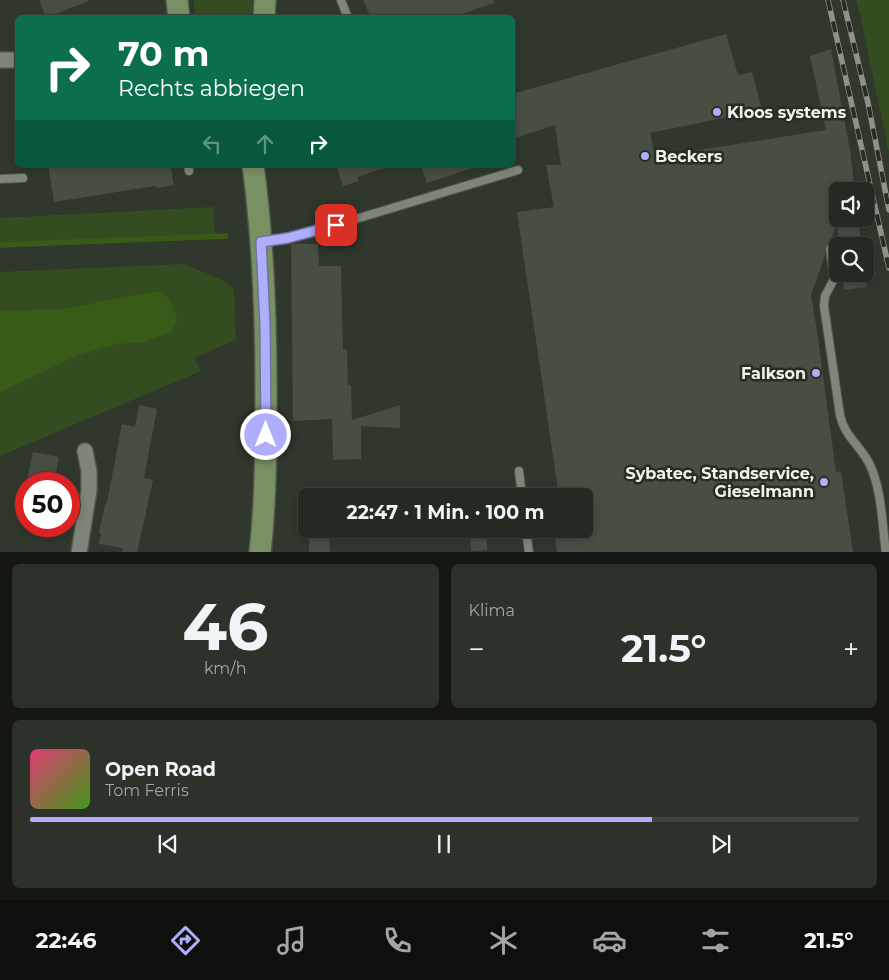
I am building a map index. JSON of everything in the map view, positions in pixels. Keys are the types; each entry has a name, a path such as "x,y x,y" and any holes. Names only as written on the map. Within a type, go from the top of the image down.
{"main road":[{"path":"178,0 179,15"},
{"path":"264,15 265,0"},
{"path":"253,167 261,242 265,314 266,435 260,552"}],"street":[{"path":"0,60 15,60"},
{"path":"79,552 90,490 85,451"}],"lane":[{"path":"341,0 347,15"},
{"path":"261,242 288,238 336,225 518,170"},
{"path":"0,179 23,178"},
{"path":"832,282 825,296 824,306 840,415 843,428 864,455 873,472 878,491 886,552"},
{"path":"520,471 521,488"},
{"path":"527,538 529,552"}],"shaded area":[{"path":"194,0 252,0 250,15 196,15"},
{"path":"856,0 889,0 889,153 860,14"},
{"path":"213,207 215,237 0,244 0,218"},
{"path":"183,264 219,278 234,289 236,340 194,358 201,371 0,456 0,272"},
{"path":"160,291 171,301 177,319 172,332 144,342 116,344 76,356 0,392 0,311 64,309"}],"building":[{"path":"39,0 89,0 54,15 45,15"},
{"path":"363,0 493,0 494,3 459,15 370,15"},
{"path":"726,34 738,75 752,72 762,110 650,133 655,157 826,130 810,56 831,49 850,150 854,182 829,182 829,227 836,227 832,237 829,237 829,244 825,247 825,256 811,295 836,472 841,471 853,552 557,552 555,538 593,538 593,488 558,488 517,212 554,207 546,165 561,165 555,125 515,138 515,93"},
{"path":"48,167 170,167 174,185 156,188 155,186 54,202"},
{"path":"337,167 385,167 357,177 359,181 343,186"},
{"path":"422,167 472,167 472,168 427,183"},
{"path":"837,227 859,227 861,237 838,237"},
{"path":"291,244 318,244 319,266 341,266 343,350 347,350 352,420 400,405 400,428 361,426 361,459 333,460 332,419 293,421"},
{"path":"843,282 866,282 867,287 844,290"},
{"path":"139,405 157,409 144,478 153,480 137,552 122,552 123,548 99,544 101,533 99,533 122,424 135,427"},
{"path":"33,452 59,457 56,472 29,472"},
{"path":"309,538 329,538 330,552 309,552"},
{"path":"470,538 487,538 487,550 471,551"}],"waterway":[{"path":"0,245 226,236"}],"railway":[{"path":"828,0 889,268"},
{"path":"843,0 868,103 889,210"}],"place":[{"name":"Kloos systems","path":"717,112"},
{"name":"Beckers","path":"645,156"},
{"name":"Falkson","path":"816,373"},
{"name":"Sybatec, Standservice, Gieselmann","path":"824,482"}],"route":[{"path":"266,435 264,285 261,242 288,238 336,225"}]}
